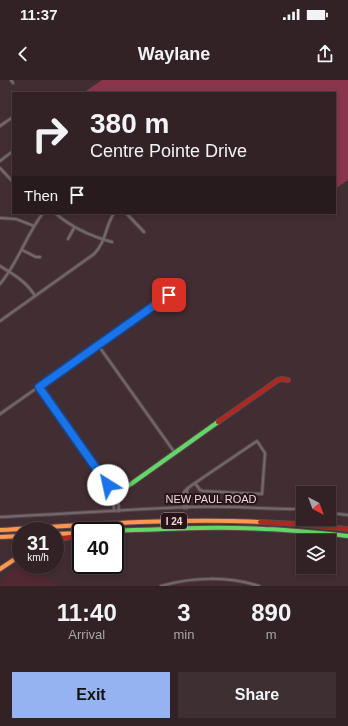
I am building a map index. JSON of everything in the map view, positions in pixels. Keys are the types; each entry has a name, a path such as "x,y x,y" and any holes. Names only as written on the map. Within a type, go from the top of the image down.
{"main road":[{"path":"39,387 113,492 118,492 126,488 278,380 288,380"},
{"name":"I 24","path":"0,530 206,521 295,524 348,529"},
{"name":"I 24","path":"124,530 161,528 238,528 348,536"},
{"path":"0,537 12,536"},
{"path":"0,569 12,561"}],"street":[{"path":"0,126 12,118"},
{"path":"0,160 12,153"},
{"path":"0,168 12,181"},
{"path":"0,284 22,250 34,226 42,214"},
{"path":"56,214 74,228 112,242"},
{"path":"0,321 94,254 104,240 114,214"},
{"path":"127,214 144,232"},
{"path":"0,218 16,219 34,226"},
{"path":"68,240 74,228"},
{"path":"22,250 36,257 40,257"},
{"path":"0,266 26,284 35,296"},
{"path":"0,414 169,295"},
{"path":"98,345 175,453"},
{"path":"184,508 188,488 195,483 257,441 265,453 262,494 203,491 200,490 195,483"},
{"path":"113,492 118,499 119,511"},
{"path":"113,492 114,511"},
{"path":"186,498 188,508"},
{"name":"NEW PAUL ROAD","path":"0,517 184,508 231,507 296,509"},
{"path":"336,514 348,515"},
{"path":"160,586 192,580 215,579 259,586"}],"shaded area":[{"path":"102,80 348,80 348,180 336,188 336,92 84,92"},
{"path":"12,572 12,574 44,574 51,583 57,586 0,586 6,576"}],"traffic: fast":[{"path":"39,387 112,491 117,492 131,484 218,422"},
{"path":"124,531 188,528 246,528 348,536"}],"traffic: slow":[{"path":"0,530 162,521 260,522"},
{"path":"64,534 72,533"},
{"path":"0,537 12,536"},
{"path":"0,569 12,561"}],"traffic: jam":[{"path":"218,422 278,380 288,380"},
{"path":"260,522 348,529"},
{"path":"64,538 72,537"}],"route":[{"path":"108,485 39,387 169,295"}]}
